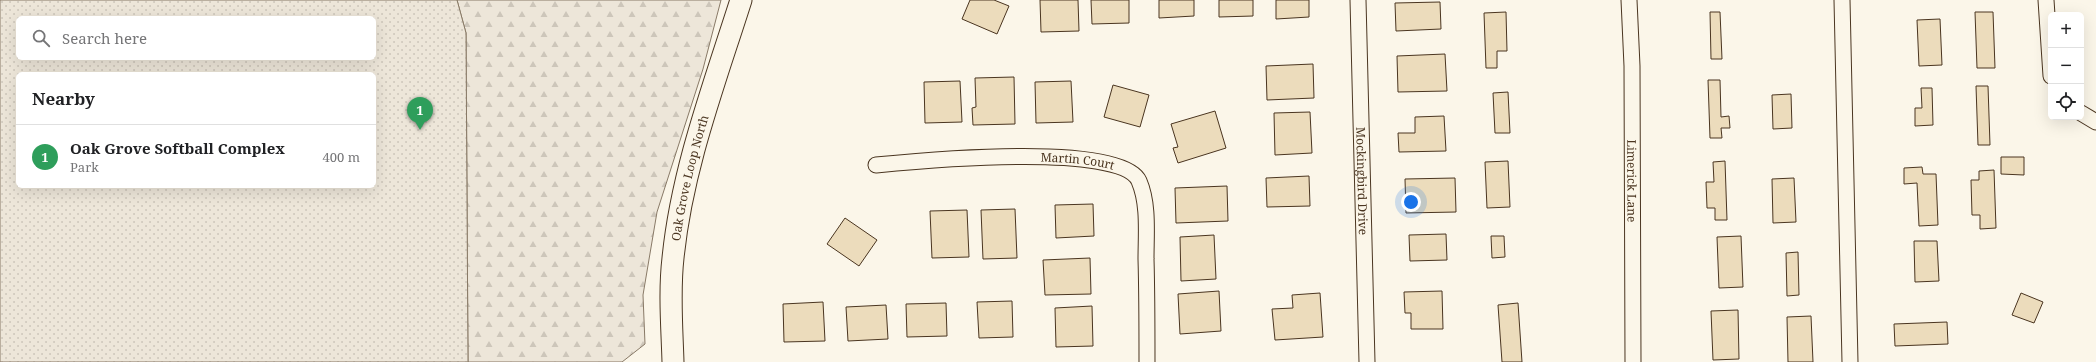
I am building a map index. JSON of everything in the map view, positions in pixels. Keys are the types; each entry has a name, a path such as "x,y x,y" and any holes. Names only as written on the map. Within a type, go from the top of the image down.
{"street":[{"name":"Oak Grove Loop North","path":"674,362 672,260 679,212 691,157 741,0"},
{"name":"Mockingbird Drive","path":"1358,0 1367,362"},
{"name":"Limerick Lane","path":"1629,0 1632,66 1633,362"},
{"path":"1842,0 1850,362"},
{"path":"2046,0 2049,48"},
{"path":"2084,115 2096,122"},
{"name":"Martin Court","path":"876,165 950,158 1072,157 1114,164 1129,170 1138,179 1144,195 1146,214 1148,362"}],"green space":[{"path":"0,0 457,0 466,33 468,362 0,362"},
{"path":"457,0 721,0 703,69 657,212 643,295 645,344 622,362 468,362 466,33"}],"building":[{"path":"970,0 994,0 1009,6 997,34 962,19"},
{"path":"1040,0 1078,0 1079,31 1041,32"},
{"path":"1091,0 1129,0 1129,23 1092,24"},
{"path":"1159,0 1194,0 1194,16 1159,18"},
{"path":"1219,0 1253,0 1253,16 1219,17"},
{"path":"1276,0 1309,0 1309,17 1276,19"},
{"path":"1440,2 1441,29 1396,31 1395,3"},
{"path":"1506,12 1507,51 1497,51 1497,68 1486,68 1484,13"},
{"path":"1710,12 1720,12 1722,59 1711,59"},
{"path":"1975,12 1993,12 1995,68 1977,68"},
{"path":"1940,19 1942,65 1919,66 1917,20"},
{"path":"1445,54 1447,91 1398,92 1397,56"},
{"path":"1313,64 1314,98 1267,100 1266,66"},
{"path":"1014,77 1015,124 973,125 972,108 976,107 975,78"},
{"path":"1708,80 1720,80 1721,117 1729,116 1730,128 1721,128 1722,138 1710,138"},
{"path":"960,81 962,122 925,123 924,82"},
{"path":"1071,81 1073,122 1036,123 1035,82"},
{"path":"1113,85 1149,95 1140,127 1104,117"},
{"path":"1976,86 1988,86 1990,145 1978,145"},
{"path":"1921,88 1932,88 1933,125 1915,126 1915,108 1922,108"},
{"path":"1508,92 1510,133 1495,133 1493,93"},
{"path":"1791,94 1792,128 1773,129 1772,95"},
{"path":"1215,111 1226,148 1178,163 1173,148 1178,147 1171,124"},
{"path":"1310,112 1312,153 1275,155 1274,113"},
{"path":"1444,116 1446,151 1399,152 1398,133 1415,133 1415,117"},
{"path":"2001,157 2024,157 2024,175 2001,174"},
{"path":"1508,161 1510,207 1487,208 1485,162"},
{"path":"1725,161 1727,220 1715,220 1715,208 1707,208 1706,182 1714,182 1713,162"},
{"path":"1922,167 1923,174 1936,174 1938,225 1919,226 1917,183 1904,184 1904,168"},
{"path":"1994,170 1996,228 1980,229 1980,215 1972,215 1971,180 1979,180 1979,171"},
{"path":"1309,176 1310,206 1267,207 1266,178"},
{"path":"1455,178 1456,212 1406,213 1405,179"},
{"path":"1794,178 1796,222 1773,223 1772,179"},
{"path":"1227,186 1228,221 1176,223 1175,188"},
{"path":"1093,204 1094,236 1056,238 1055,205"},
{"path":"1015,209 1017,258 983,259 981,210"},
{"path":"967,210 969,257 932,258 930,211"},
{"path":"845,218 877,240 859,266 827,244"},
{"path":"1446,234 1447,260 1410,261 1409,235"},
{"path":"1214,235 1216,279 1181,281 1180,237"},
{"path":"1491,236 1504,236 1505,257 1492,258"},
{"path":"1741,236 1743,287 1719,288 1717,237"},
{"path":"1914,241 1937,241 1939,281 1915,282"},
{"path":"1798,252 1799,295 1787,296 1786,253"},
{"path":"1090,258 1091,294 1045,295 1043,260"},
{"path":"1219,291 1221,331 1180,334 1178,294"},
{"path":"1442,291 1443,329 1411,329 1411,313 1405,313 1404,292"},
{"path":"1320,293 1323,337 1275,340 1272,309 1293,308 1292,295"},
{"path":"2021,293 2043,302 2034,323 2012,315"},
{"path":"1012,301 1013,337 979,338 977,302"},
{"path":"823,302 825,341 784,342 783,304"},
{"path":"946,303 947,336 907,337 906,304"},
{"path":"1518,303 1522,362 1502,362 1498,305"},
{"path":"886,305 888,339 848,341 846,307"},
{"path":"1092,306 1093,346 1056,347 1055,308"},
{"path":"1738,310 1739,359 1713,360 1711,311"},
{"path":"1811,316 1813,362 1788,362 1787,317"},
{"path":"1947,322 1948,344 1895,346 1894,324"}],"place":[{"name":"Oak Grove Softball Complex","path":"420,130"}]}
